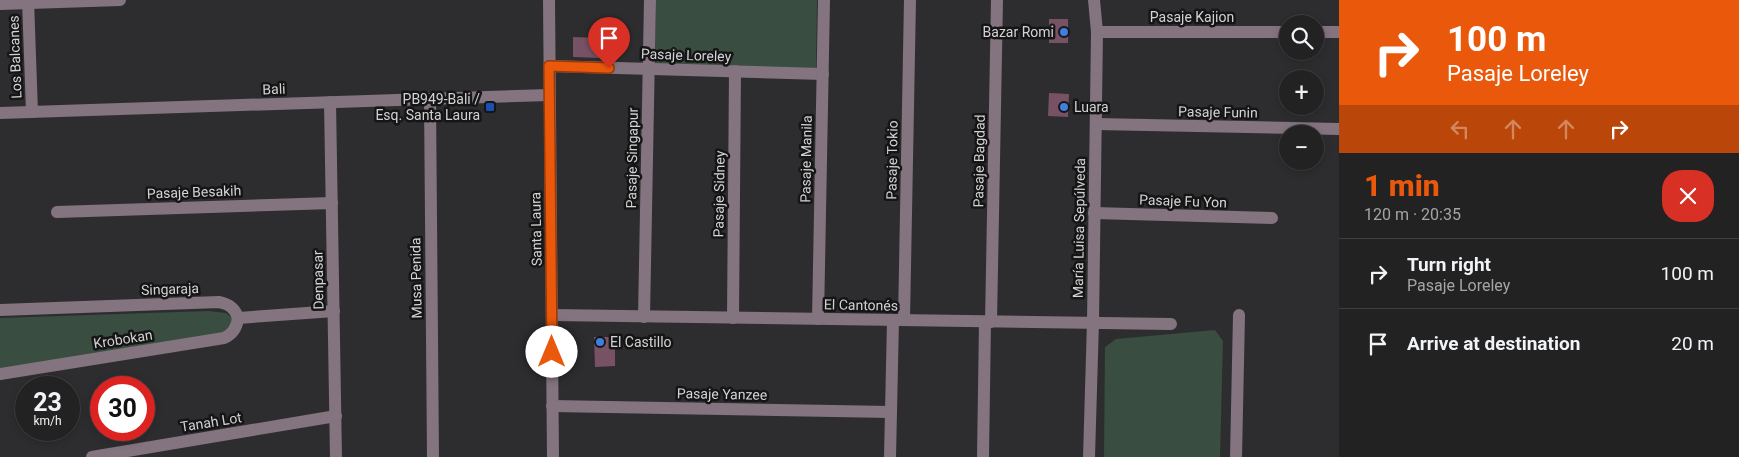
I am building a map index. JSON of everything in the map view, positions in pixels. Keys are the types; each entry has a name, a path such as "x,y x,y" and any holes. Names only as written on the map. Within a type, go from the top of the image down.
{"street":[{"path":"0,4 120,0"},
{"name":"Santa Laura","path":"549,0 553,457"},
{"name":"Pasaje Singapur","path":"644,316 650,0"},
{"name":"Pasaje Manila","path":"818,319 824,0"},
{"name":"Pasaje Tokio","path":"890,457 891,412 898,320 910,0"},
{"name":"Pasaje Bagdad","path":"984,457 997,0"},
{"name":"María Luisa Sepúlveda","path":"1088,457 1093,322 1096,124 1097,32 1094,0"},
{"name":"Los Balcanes","path":"28,2 32,112"},
{"name":"Pasaje Kajion","path":"1097,32 1279,32"},
{"path":"1324,32 1339,32"},
{"name":"Pasaje Loreley","path":"549,66 823,74"},
{"name":"Pasaje Sidney","path":"733,318 735,71"},
{"name":"Bali","path":"0,113 550,94"},
{"name":"Musa Penida","path":"430,98 433,457"},
{"name":"Denpasar","path":"330,102 336,457"},
{"name":"Pasaje Funin","path":"1096,124 1339,129"},
{"name":"Pasaje Besakih","path":"57,212 332,203"},
{"name":"Pasaje Fu Yon","path":"1094,214 1272,218"},
{"name":"Singaraja","path":"0,310 219,302 230,306 238,318"},
{"path":"238,318 334,310"},
{"path":"1236,457 1239,314"},
{"name":"El Cantonés","path":"552,315 1171,324"},
{"name":"Krobokan","path":"0,374 224,338 229,336 236,328 238,318"},
{"name":"Pasaje Yanzee","path":"552,406 891,412"},
{"name":"Tanah Lot","path":"92,457 336,416"}],"green space":[{"path":"656,0 817,0 816,68 655,65"},
{"path":"209,311 226,313 232,318 230,325 219,334 0,370 0,318"},
{"path":"1215,330 1223,341 1220,457 1104,457 1105,347 1116,339"}],"building":[{"path":"1049,19 1068,19 1068,43 1049,43"},
{"path":"573,37 601,38 600,58 573,57"},
{"path":"1049,93 1069,94 1068,117 1048,116"},
{"path":"594,337 615,337 615,366 595,367"}],"place":[{"name":"Bazar Romi","path":"1064,32"},
{"name":"PB949-Bali / Esq. Santa Laura","path":"490,107"},
{"name":"Luara","path":"1064,107"},
{"name":"El Castillo","path":"600,342"}],"route":[{"path":"552,352 549,66 609,68"}]}
